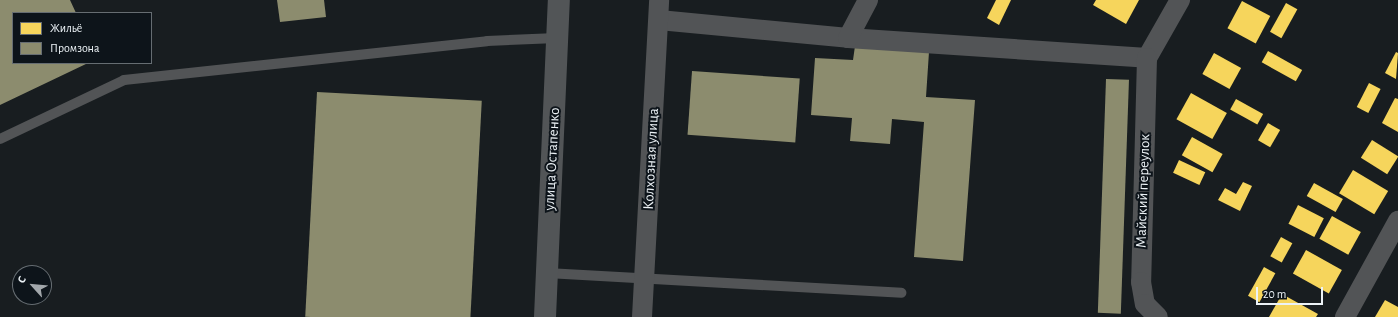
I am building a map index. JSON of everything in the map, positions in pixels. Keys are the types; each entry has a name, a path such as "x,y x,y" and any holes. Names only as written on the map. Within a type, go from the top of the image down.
{"main road":[{"name":"улица Остапенко","path":"545,317 559,0"}],"street":[{"path":"848,38 868,0"},
{"path":"658,5 848,38 1147,58 1180,0"},
{"name":"Колхозная улица","path":"642,317 658,5"},
{"name":"Майский переулок","path":"1147,58 1141,282 1145,304 1158,317"},
{"path":"1345,317 1398,221"}],"lane":[{"path":"0,139 124,80 487,41 557,38"},
{"path":"547,273 644,280 901,292"}],"building: Жильё":[{"path":"996,0 1011,0 999,25 987,18"},
{"path":"1096,0 1139,0 1126,24 1093,5"},
{"path":"1242,1 1270,16 1256,43 1227,28"},
{"path":"1286,3 1297,9 1281,38 1270,32"},
{"path":"1268,51 1302,70 1296,81 1262,62"},
{"path":"1396,52 1398,53 1396,79 1385,73"},
{"path":"1214,53 1241,68 1229,89 1202,74"},
{"path":"1369,83 1381,89 1368,113 1357,107"},
{"path":"1191,93 1227,113 1212,139 1176,119"},
{"path":"1395,98 1398,99 1398,132 1382,123"},
{"path":"1236,99 1263,114 1257,125 1230,109"},
{"path":"1268,123 1280,130 1270,147 1258,140"},
{"path":"1192,137 1223,154 1212,172 1182,155"},
{"path":"1372,140 1398,156 1387,174 1361,158"},
{"path":"1179,160 1205,172 1199,185 1173,173"},
{"path":"1353,170 1388,191 1374,214 1339,193"},
{"path":"1243,182 1252,186 1240,211 1218,200 1225,188 1236,194"},
{"path":"1314,183 1343,199 1336,212 1307,196"},
{"path":"1298,205 1324,218 1314,237 1288,224"},
{"path":"1332,216 1361,232 1348,255 1319,239"},
{"path":"1281,237 1292,243 1282,263 1270,256"},
{"path":"1306,250 1342,270 1329,293 1293,274"},
{"path":"1264,267 1275,273 1259,302 1248,296"},
{"path":"1282,294 1318,314 1316,317 1269,317"},
{"path":"1385,300 1398,307 1398,317 1375,317"}],"building: Промзона":[{"path":"0,0 70,0 76,12 12,12 12,64 86,64 0,105"},
{"path":"277,0 324,0 326,17 280,22"},
{"path":"855,46 929,52 926,97 975,100 963,261 914,257 924,122 892,119 890,144 850,141 852,118 811,115 815,58 853,60"},
{"path":"692,71 800,79 795,142 688,135"},
{"path":"1106,79 1129,80 1121,314 1098,313"},
{"path":"317,92 482,101 470,317 305,317"}]}
